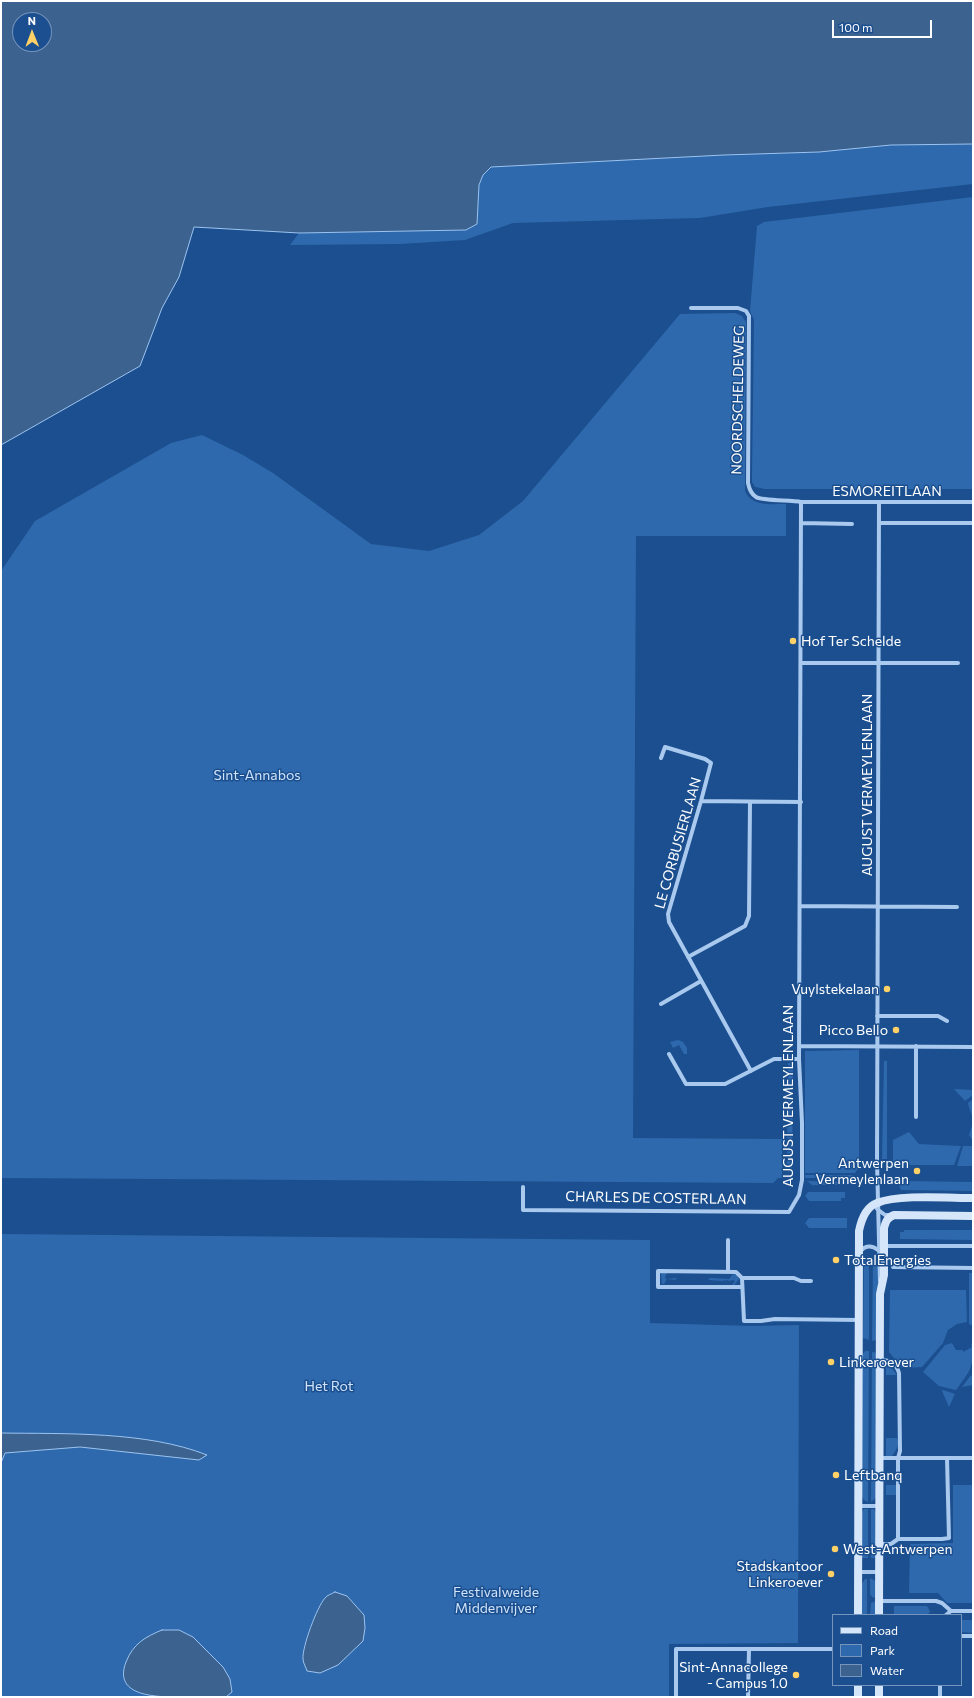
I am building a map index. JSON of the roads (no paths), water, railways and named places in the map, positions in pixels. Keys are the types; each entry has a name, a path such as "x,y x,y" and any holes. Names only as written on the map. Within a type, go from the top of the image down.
{"main road":[{"path":"858,1614 859,1255 861,1225 865,1214 877,1206 899,1198 973,1198"},
{"path":"879,1614 880,1294 884,1275 881,1248 886,1221 894,1215 973,1216"},
{"path":"858,1686 858,1697"},
{"path":"879,1686 879,1697"}],"street":[{"name":"NOORDSCHELDEWEG","path":"691,308 738,308 746,311 749,316 749,488 752,494 761,499 790,499 801,502"},
{"name":"ESMOREITLAAN","path":"801,502 973,502"},
{"name":"AUGUST VERMEYLENLAAN","path":"789,1212 799,1195 802,1180 802,1124 799,1059 801,502"},
{"name":"AUGUST VERMEYLENLAAN","path":"879,502 877,1206 881,1248"},
{"path":"801,523 852,524"},
{"path":"879,523 973,523"},
{"path":"801,663 958,663"},
{"name":"LE CORBUSIERLAAN","path":"661,758 665,747 708,760 711,767 668,914 669,922 751,1071"},
{"path":"702,801 801,802"},
{"path":"688,957 745,926 749,916 750,802"},
{"path":"800,906 957,907"},
{"path":"661,1004 701,980"},
{"path":"877,1016 938,1016 947,1021"},
{"path":"799,1046 973,1047"},
{"path":"916,1046 916,1117"},
{"path":"669,1054 686,1084 725,1084 774,1059 799,1059"},
{"name":"CHARLES DE COSTERLAAN","path":"523,1187 523,1210 789,1212"},
{"path":"877,1206 885,1215 894,1215"},
{"path":"728,1240 728,1272"},
{"path":"859,1255 865,1247 973,1246"},
{"path":"893,1267 973,1268"},
{"path":"742,1287 658,1287 658,1271 736,1272 742,1278 794,1278 801,1281 811,1281"},
{"path":"742,1278 744,1321 776,1319 859,1320"},
{"path":"880,1360 890,1361 895,1365 899,1374 900,1451 898,1458 898,1539"},
{"path":"880,1458 973,1458"},
{"path":"879,1544 891,1544 898,1539 949,1538 947,1458"},
{"path":"858,1506 880,1506"},
{"path":"858,1572 879,1572"},
{"path":"879,1601 936,1601 942,1602 951,1611"},
{"path":"947,1614 951,1611 973,1611"},
{"path":"962,1636 973,1636"},
{"path":"676,1697 676,1648 832,1649"},
{"path":"748,1697 749,1649"},
{"path":"940,1686 940,1697"}],"water":[{"path":"1,1 973,1 973,144 891,145 819,152 724,155 491,167 483,175 479,185 477,224 466,230 299,233 194,227 179,277 162,308 140,366 1,445"},
{"path":"1,1433 106,1435 158,1442 183,1447 207,1455 199,1460 80,1447 5,1453 1,1463"},
{"path":"335,1592 347,1596 364,1615 365,1628 363,1641 338,1665 320,1673 307,1671 303,1660 303,1653 311,1627 318,1610 326,1597"},
{"path":"162,1630 179,1630 193,1637 223,1667 230,1679 232,1692 226,1697 162,1697 141,1693 132,1689 126,1683 123,1674 126,1662 132,1650 150,1635"}],"place":[{"name":"Hof Ter Schelde","path":"793,641"},
{"name":"Vuylstekelaan","path":"887,989"},
{"name":"Picco Bello","path":"896,1030"},
{"name":"Antwerpen Vermeylenlaan","path":"917,1171"},
{"name":"TotalEnergies","path":"836,1260"},
{"name":"Linkeroever","path":"831,1362"},
{"name":"Leftbanq","path":"836,1475"},
{"name":"West-Antwerpen","path":"835,1549"},
{"name":"Stadskantoor Linkeroever","path":"831,1574"},
{"name":"Sint-Annacollege - Campus 1.0","path":"796,1675"}],"park label":[{"name":"Sint-Annabos","path":"257,775"},
{"name":"Het Rot","path":"329,1386"},
{"name":"Festivalweide Middenvijver","path":"496,1600"}]}
